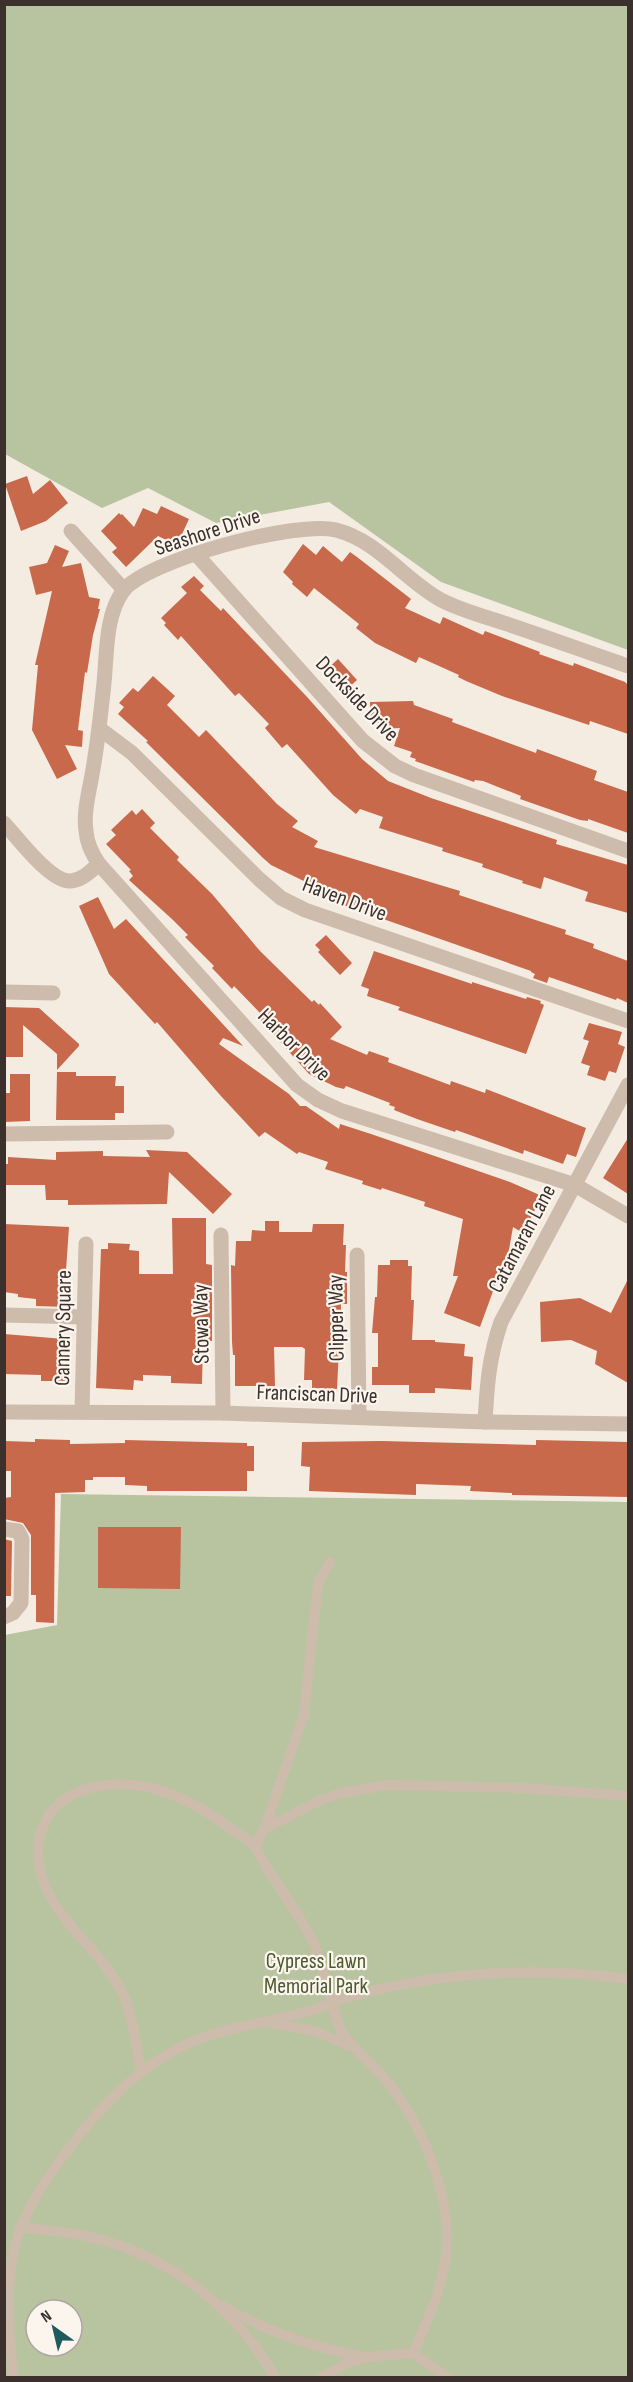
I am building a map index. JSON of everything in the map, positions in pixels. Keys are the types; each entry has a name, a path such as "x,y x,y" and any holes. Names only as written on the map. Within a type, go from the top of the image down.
{"street":[{"name":"Seashore Drive","path":"124,590 141,577 196,554 243,540 315,527 353,535 370,545 440,599 628,666"},
{"path":"4,823 48,871 58,878 68,881 78,880 99,864 90,851 85,820 99,729 109,629 115,604 124,590 71,531"},
{"name":"Dockside Drive","path":"196,554 363,741 395,766 414,775 628,851"},
{"name":"Haven Drive","path":"99,729 132,753 259,879 282,898 305,910 628,1021"},
{"name":"Harbor Drive","path":"99,864 297,1084 318,1100 342,1111 575,1185 628,1216"},
{"path":"4,992 53,993"},
{"name":"Catamaran Lane","path":"485,1422 488,1370 501,1322 628,1085"},
{"path":"4,1134 167,1132"},
{"name":"Stowa Way","path":"221,1235 223,1413"},
{"name":"Cannery Square","path":"82,1413 86,1244"},
{"name":"Clipper Way","path":"357,1255 358,1417"},
{"path":"4,1315 84,1317"},
{"name":"Franciscan Drive","path":"4,1412 223,1413 485,1422 628,1424"},
{"path":"4,1529 18,1531 21,1534 22,1551 21,1603 13,1614 4,1617"}],"lane":[{"path":"255,1846 264,1829 303,1721 317,1591 330,1562"},
{"path":"141,2072 129,2011 118,1984 56,1907 44,1884 38,1849 41,1832 49,1814 66,1797 91,1788 119,1785 150,1787 184,1798 201,1808 255,1846 304,1924 319,1958 341,2031 385,2079 411,2117 432,2165 441,2199 446,2237 444,2269 431,2311 413,2353"},
{"path":"264,1829 321,1800 386,1785 522,1788 628,1796"},
{"path":"13,2378 8,2311 13,2257 21,2228 38,2194 79,2134 100,2109 141,2072 164,2056 194,2041 251,2024 306,2012 363,1993 440,1978 489,1972 558,1973 628,1979"},
{"path":"251,2024 281,2024 314,2031 356,2049"},
{"path":"21,2228 78,2235 130,2249 163,2266 229,2310 272,2330 324,2348 366,2357"},
{"path":"206,2295 236,2324 275,2378"},
{"path":"321,2378 345,2364 366,2357 413,2353 449,2378"}],"green space":[{"path":"5,4 628,5 628,650 441,582 329,502 216,523 148,488 102,508 5,454"},
{"name":"Cypress Lawn Memorial Park","path":"61,1494 628,1502 628,2377 5,2378 5,1635 57,1625"}],"building":[{"path":"27,476 33,494 50,480 68,503 46,521 21,531 5,484"},
{"path":"161,506 189,519 177,545 158,536 126,567 112,552 117,548 101,531 119,513 134,527 143,508 157,514"},
{"path":"303,544 316,555 323,546 342,562 350,552 411,599 405,608 440,624 443,617 483,635 485,631 540,652 539,654 573,666 574,663 625,682 628,685 628,734 590,721 589,725 502,696 419,657 416,663 375,643 356,628 359,624 314,588 307,597 292,584 293,582 283,572"},
{"path":"55,545 69,551 62,567 81,563 89,597 100,599 87,673 85,672 78,730 83,731 82,747 65,745 77,769 57,779 32,730 38,665 35,665 52,591 36,595 29,567 47,563"},
{"path":"194,576 204,586 200,590 221,611 223,608 362,759 388,781 431,798 557,840 556,844 628,865 628,913 585,901 588,892 544,877 541,889 522,883 523,881 482,867 483,864 442,851 443,848 379,828 383,817 360,809 356,814 333,795 287,744 282,748 265,728 269,724 239,693 235,696 181,636 178,640 164,625 166,623 161,618 187,593 181,587"},
{"path":"338,659 357,680 346,690 340,690 324,672"},
{"path":"153,676 175,696 167,705 199,737 206,730 277,804 298,821 292,827 318,841 314,847 460,891 459,895 566,930 565,934 594,944 593,948 628,961 628,1003 549,977 547,983 533,978 535,974 531,971 312,894 314,886 271,865 263,858 146,742 148,741 118,714 124,707 119,703 133,688 138,692"},
{"path":"413,701 414,705 453,719 452,722 536,753 537,749 597,771 594,780 628,792 628,833 588,819 588,821 580,820 520,799 521,796 483,781 475,780 474,782 415,761 416,759 410,757 412,752 394,746 400,728 380,729 379,723 371,723 370,702"},
{"path":"142,809 155,823 150,828 179,857 177,860 212,894 260,951 312,1002 314,1000 319,1005 320,1003 342,1027 330,1039 367,1055 369,1051 389,1058 388,1062 450,1085 451,1081 485,1093 486,1089 586,1128 576,1157 567,1154 563,1164 524,1150 523,1154 417,1119 394,1110 395,1107 389,1105 390,1103 346,1086 344,1089 336,1087 309,1074 257,1016 260,1013 234,986 232,989 212,968 214,966 185,937 188,935 129,880 133,876 129,871 131,870 106,844 116,835 111,830 132,810 136,815"},
{"path":"98,897 114,929 126,919 243,1046 223,1038 219,1044 289,1094 300,1106 306,1106 339,1129 340,1124 371,1134 510,1182 542,1196 523,1233 513,1227 504,1278 501,1284 496,1283 480,1327 444,1313 458,1276 453,1276 463,1219 424,1206 425,1202 362,1184 363,1181 325,1169 328,1162 299,1152 297,1154 265,1132 259,1137 157,1022 155,1024 109,974 79,906"},
{"path":"326,935 352,963 340,975 318,952 320,950 315,945"},
{"path":"374,951 472,984 472,982 526,999 527,997 541,1001 540,1003 544,1005 526,1054 398,1010 400,1007 367,996 369,989 361,986"},
{"path":"4,1007 39,1008 79,1046 57,1070 57,1054 23,1025 23,1057 4,1057"},
{"path":"589,1023 622,1032 618,1044 625,1047 616,1073 609,1071 605,1081 587,1075 590,1066 581,1063 589,1041 583,1039"},
{"path":"57,1072 76,1072 76,1076 116,1076 115,1086 124,1086 124,1113 115,1113 115,1120 56,1120"},
{"path":"10,1074 30,1074 30,1121 4,1122 4,1093 10,1093"},
{"path":"628,1138 628,1194 603,1178"},
{"path":"146,1150 187,1152 232,1194 213,1214 169,1172 167,1204 68,1205 68,1200 46,1200 45,1185 4,1185 4,1164 8,1164 8,1157 56,1160 56,1152 103,1151 103,1156 150,1157"},
{"path":"172,1218 206,1218 206,1264 212,1265 212,1341 203,1341 202,1384 171,1383 171,1376 143,1375 143,1381 134,1380 133,1390 96,1388 101,1249 108,1249 108,1243 130,1244 129,1250 139,1251 139,1274 173,1274"},
{"path":"265,1221 279,1221 279,1232 312,1232 313,1224 344,1224 347,1304 341,1304 341,1349 339,1349 337,1389 312,1388 312,1380 304,1380 305,1349 302,1347 274,1347 275,1386 235,1386 231,1265 235,1266 236,1241 251,1241 252,1230 265,1231"},
{"path":"4,1224 69,1227 66,1270 70,1270 67,1307 36,1306 36,1299 18,1297 18,1294 4,1292"},
{"path":"390,1260 408,1260 408,1266 412,1266 411,1300 414,1300 412,1340 465,1344 464,1356 473,1357 471,1390 435,1388 435,1393 409,1393 409,1385 372,1385 372,1367 378,1367 378,1333 372,1333 375,1297 377,1297 378,1265 390,1265"},
{"path":"628,1279 628,1383 595,1364 597,1351 571,1340 541,1342 540,1302 580,1298 611,1313"},
{"path":"4,1334 64,1339 63,1351 68,1351 65,1381 41,1381 41,1375 4,1374"},
{"path":"35,1439 70,1440 70,1444 125,1443 125,1440 247,1443 247,1446 254,1446 254,1471 247,1471 247,1491 147,1491 147,1486 125,1485 125,1477 93,1477 93,1480 85,1480 85,1492 55,1493 54,1623 36,1622 36,1595 31,1595 31,1535 23,1523 4,1519 4,1498 11,1497 11,1471 4,1471 4,1441 35,1442"},
{"path":"536,1440 628,1442 628,1497 512,1495 512,1493 470,1491 471,1486 416,1484 416,1495 309,1491 310,1467 301,1466 302,1442 382,1441 536,1445"},
{"path":"98,1527 181,1527 180,1589 98,1588"},
{"path":"4,1539 12,1541 11,1596 4,1596"}]}
